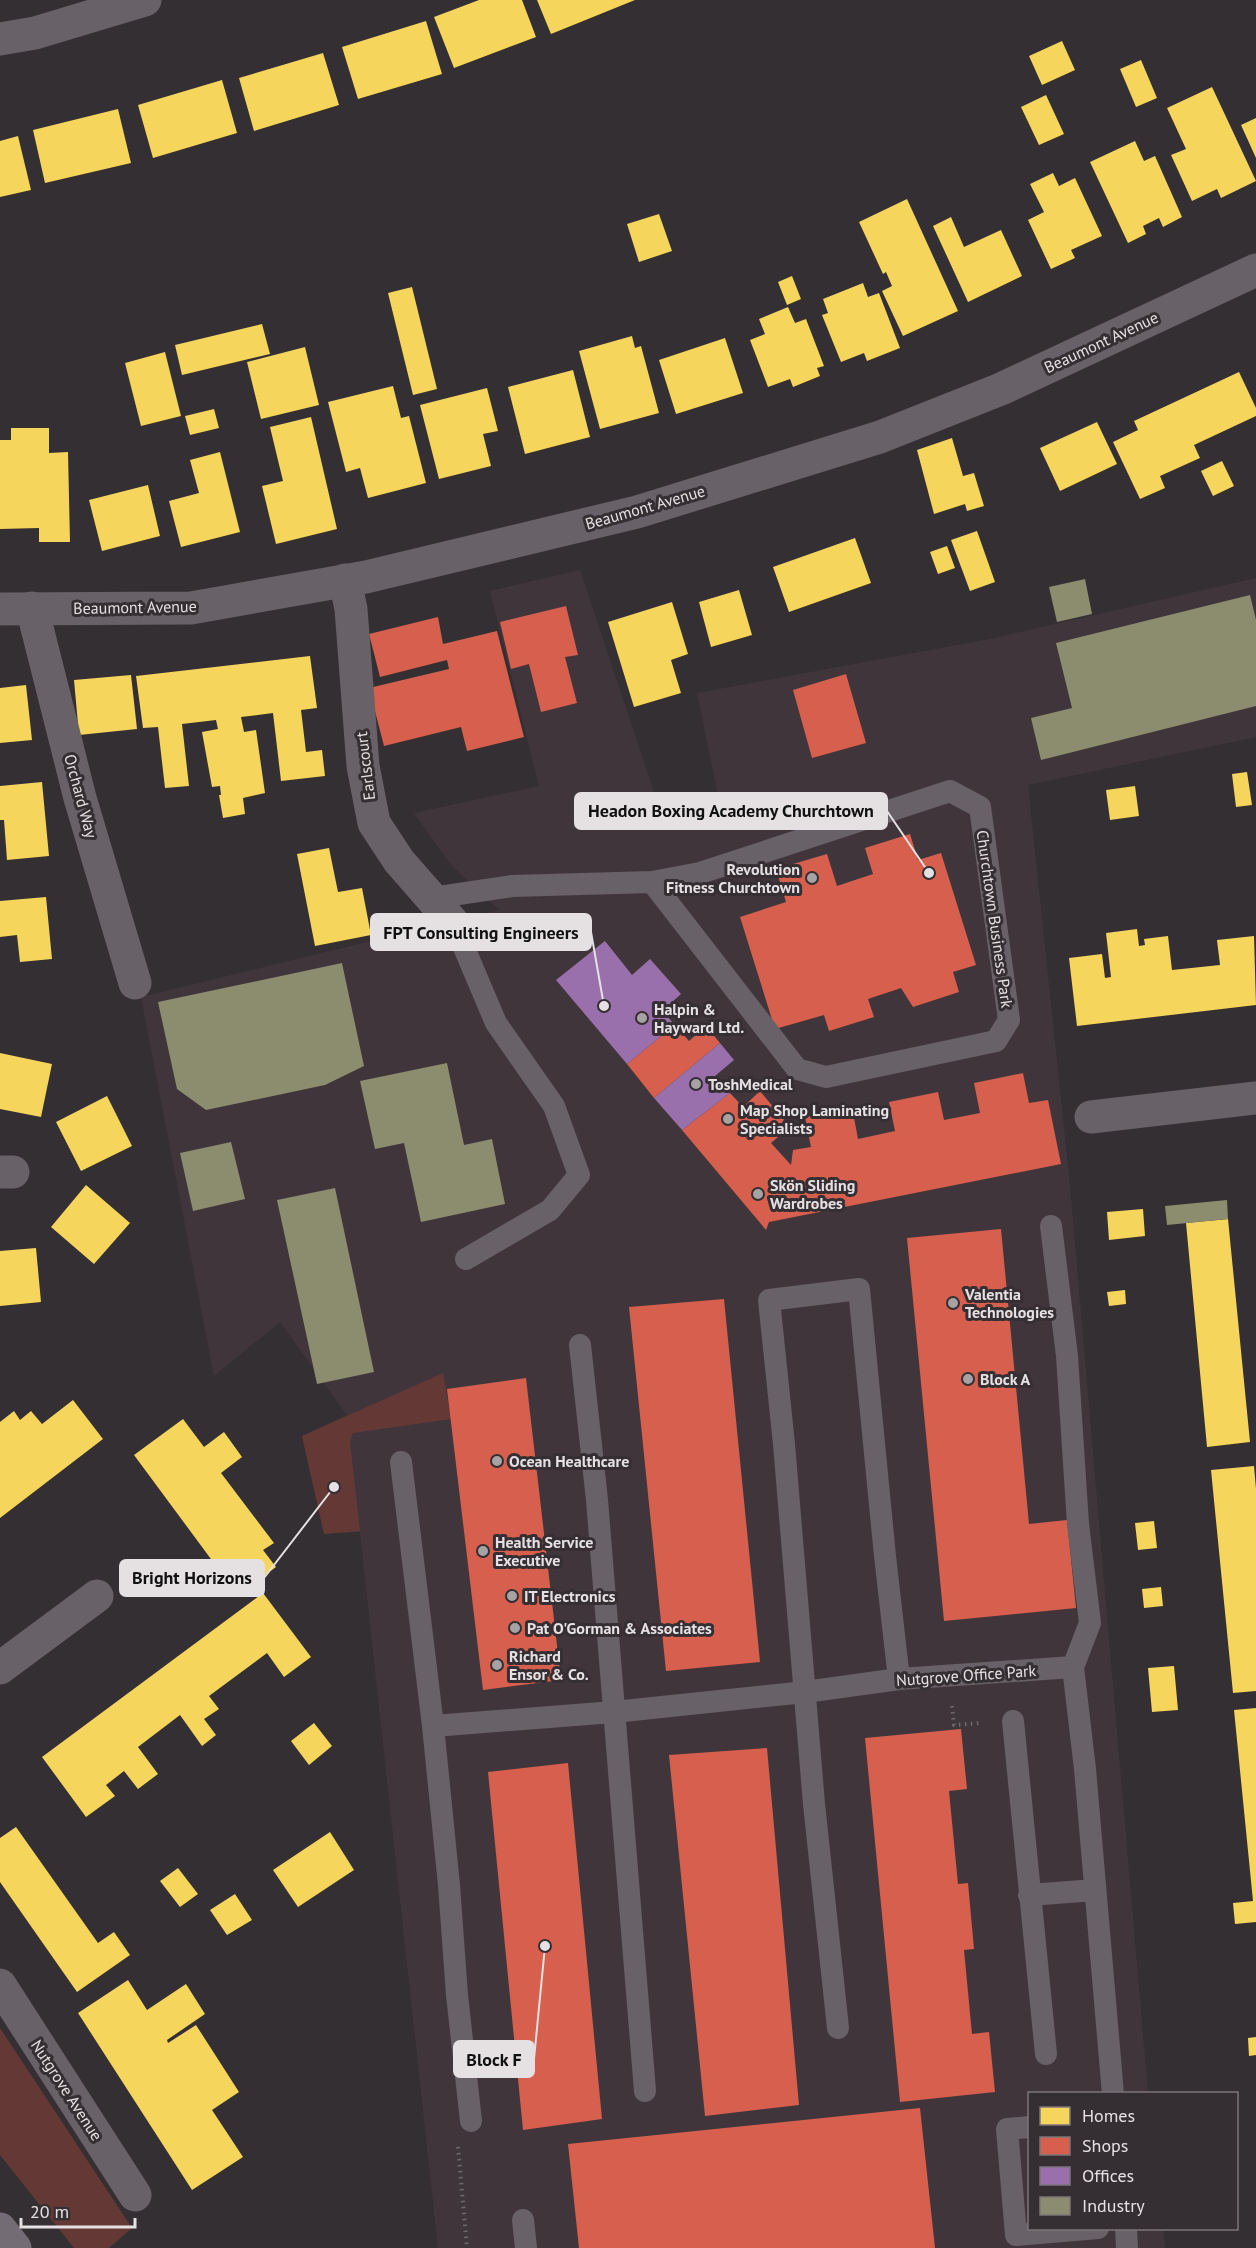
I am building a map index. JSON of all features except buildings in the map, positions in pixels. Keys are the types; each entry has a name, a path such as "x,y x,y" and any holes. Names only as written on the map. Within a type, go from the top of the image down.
{"main road":[{"path":"0,2229 15,2248"}],"street":[{"path":"0,39 35,33 145,0"},
{"name":"Beaumont Avenue","path":"0,609 191,608 345,580 637,512 880,437 1001,389 1256,270"},
{"name":"Earlscourt","path":"345,580 351,609 363,766 374,823 399,861 454,924"},
{"name":"Orchard Way","path":"32,608 80,798 135,983"},
{"path":"1091,1117 1256,1098"},
{"path":"0,1668 97,1596"},
{"name":"Nutgrove Avenue","path":"0,1985 135,2195"}],"lane":[{"name":"Churchtown Business Park","path":"432,898 512,886 652,882 700,873 950,791 980,807 1009,1020 996,1041 826,1077 797,1069 652,882"},
{"path":"454,924 496,1023 554,1107 579,1175 550,1210 466,1259"},
{"path":"1052,1226 1067,1356 1078,1524 1090,1623 1073,1667 1085,1769 1113,2092"},
{"path":"838,2028 814,1804 784,1444 769,1300 859,1289 899,1679"},
{"path":"580,1346 597,1500 645,2091"},
{"path":"401,1462 433,1726 471,2121"},
{"name":"Nutgrove Office Park","path":"433,1726 614,1712 805,1692 899,1679 1073,1667"},
{"path":"1013,1721 1046,2054"},
{"path":"1029,1895 1095,1890"},
{"path":"1028,2127 1007,2129 1016,2235 1084,2230"},
{"path":"523,2220 526,2248"},
{"path":"1126,2230 1127,2248"}],"path":[{"path":"948,1676 954,1725 1013,1721"},
{"path":"458,2146 467,2248"}],"shaded area":[{"path":"580,570 663,819 719,800 697,693 990,639 1256,578 1256,737 1028,785 1070,1186 1148,2092 1028,2092 1028,2230 1163,2230 1165,2248 438,2248 360,1532 324,1534 302,1436 347,1415 280,1322 214,1376 141,997 499,910 452,866 414,813 539,786 490,591"},
{"path":"443,1373 451,1419 353,1433 350,1442 360,1531 324,1534 302,1436"},
{"path":"0,2028 132,2228 109,2248 74,2248 0,2155"}],"place":[{"name":"Headon Boxing Academy Churchtown","path":"929,873"},
{"name":"Revolution Fitness Churchtown","path":"812,878"},
{"name":"FPT Consulting Engineers","path":"604,1006"},
{"name":"Halpin & Hayward Ltd.","path":"642,1018"},
{"name":"ToshMedical","path":"696,1084"},
{"name":"Map Shop Laminating Specialists","path":"728,1119"},
{"name":"Skön Sliding Wardrobes","path":"758,1194"},
{"name":"Valentia Technologies","path":"953,1303"},
{"name":"Block A","path":"968,1379"},
{"name":"Ocean Healthcare","path":"497,1461"},
{"name":"Bright Horizons","path":"334,1487"},
{"name":"Health Service Executive","path":"483,1551"},
{"name":"IT Electronics","path":"512,1596"},
{"name":"Pat O'Gorman & Associates","path":"515,1628"},
{"name":"Richard Ensor & Co.","path":"497,1665"},
{"name":"Block F","path":"545,1946"}]}
